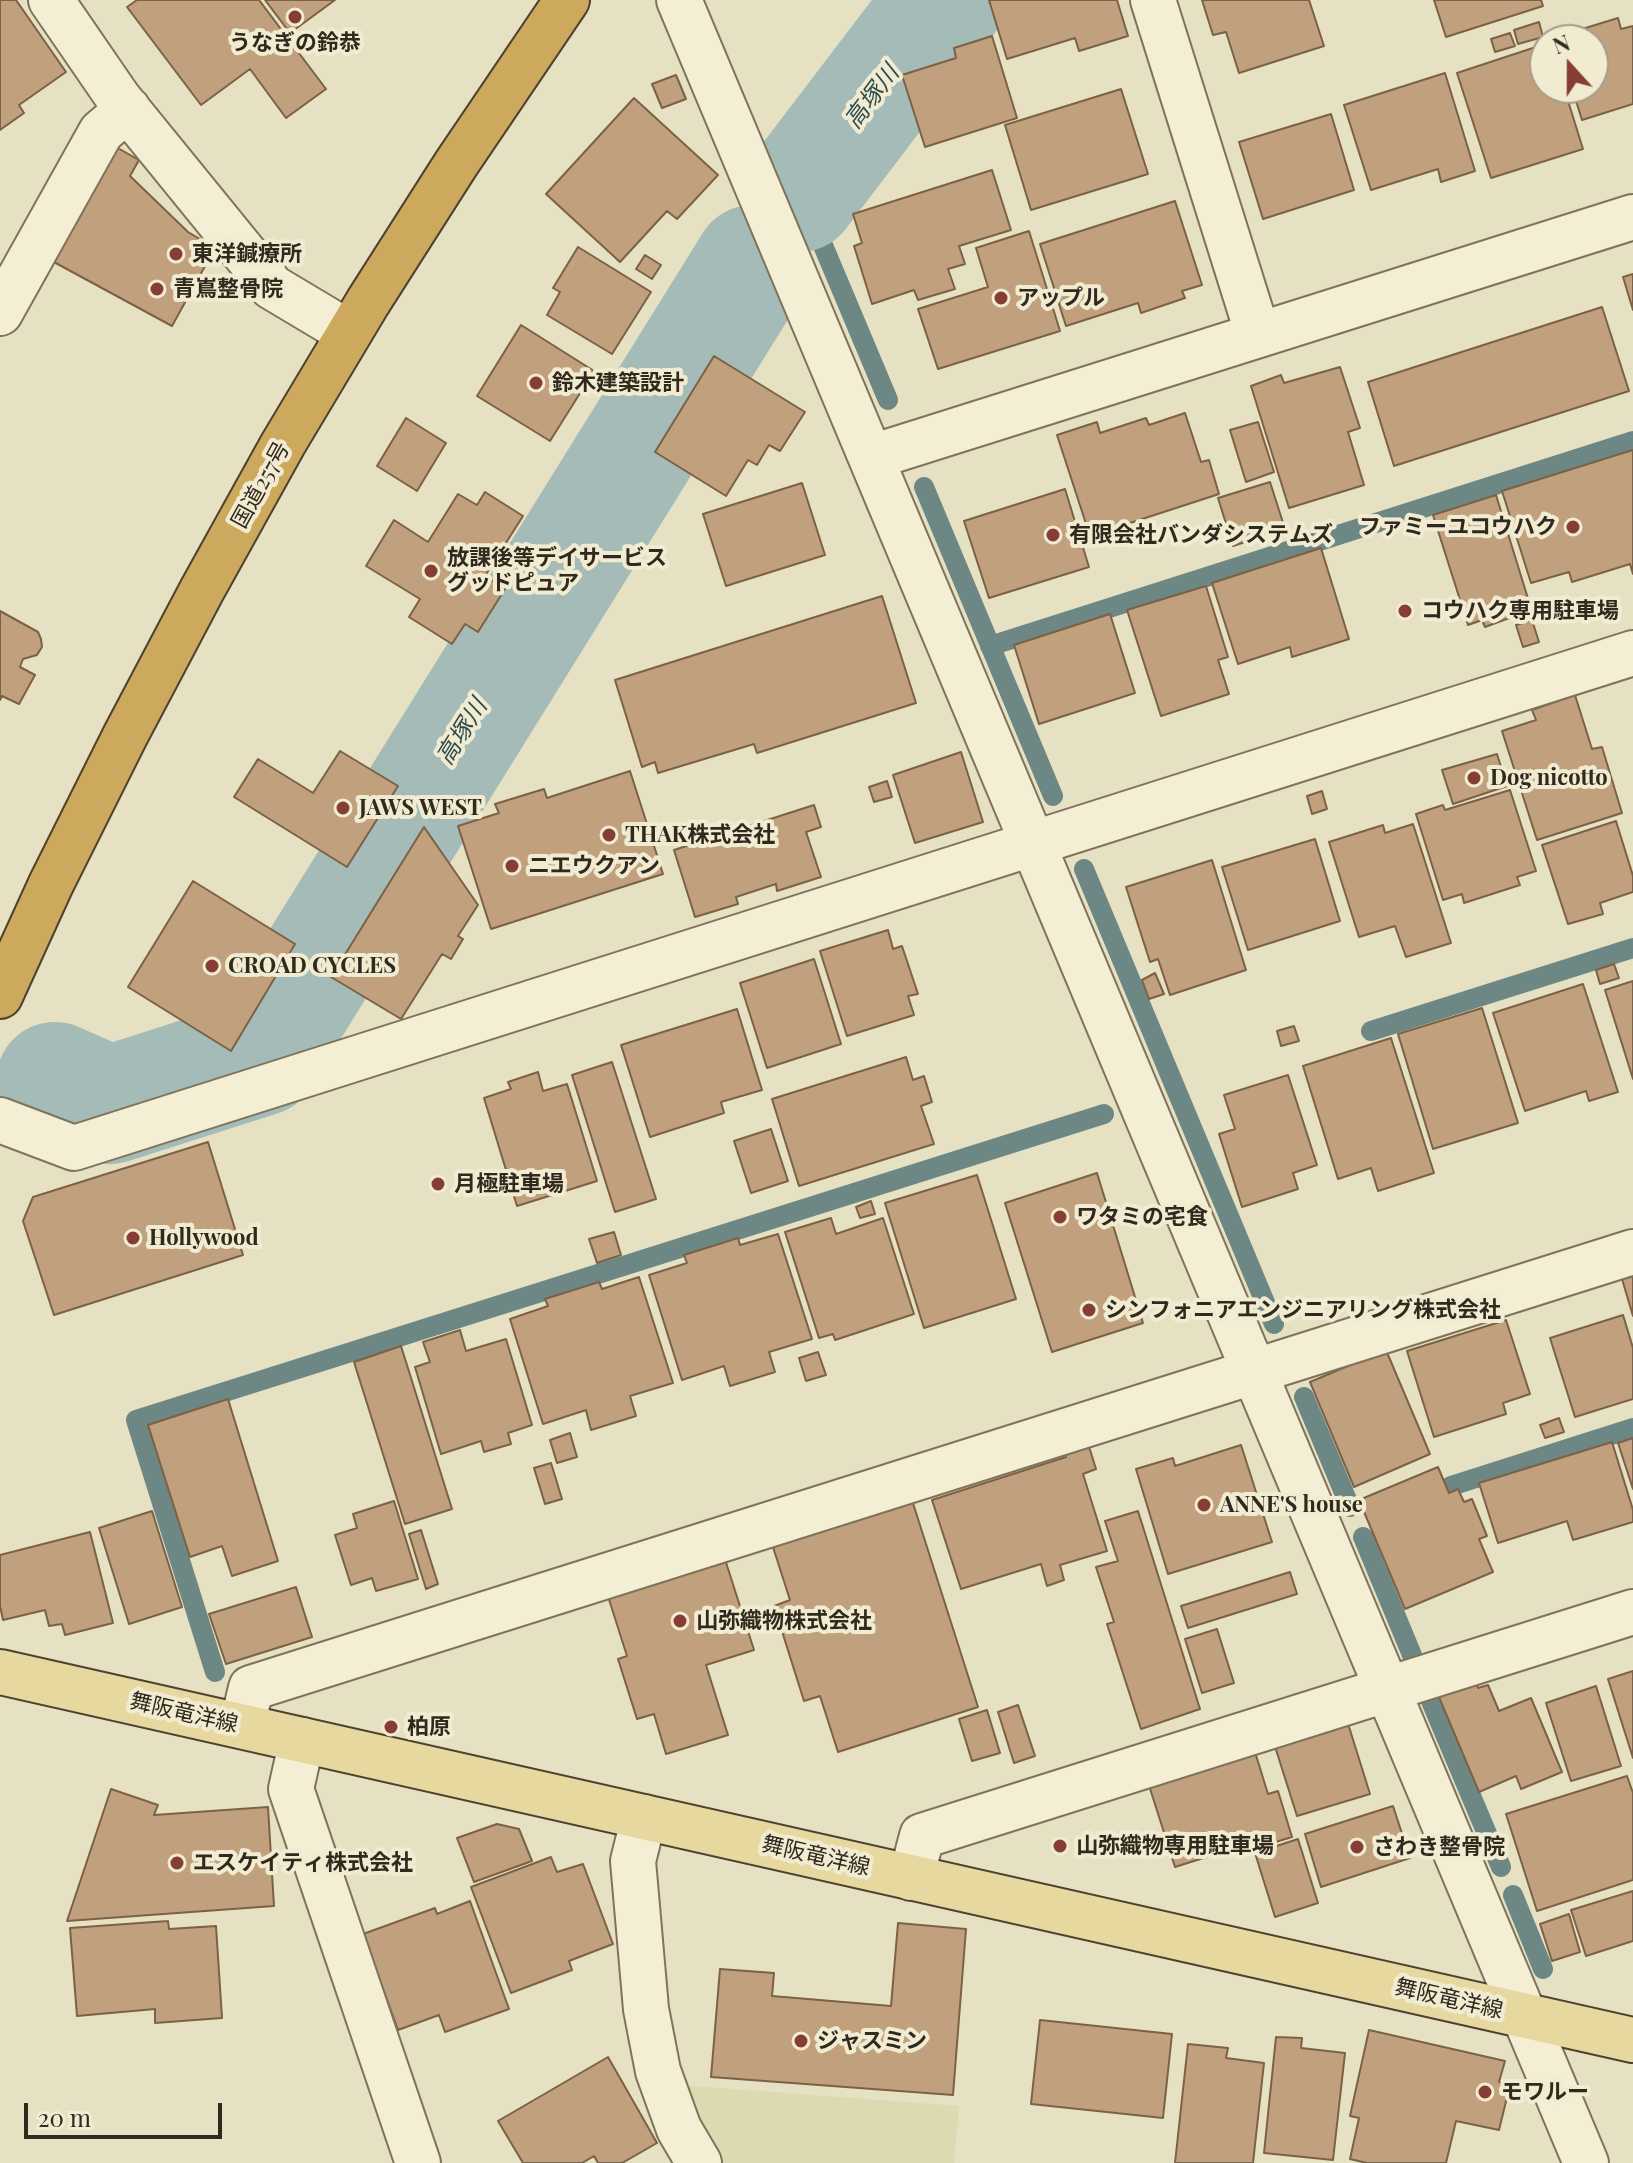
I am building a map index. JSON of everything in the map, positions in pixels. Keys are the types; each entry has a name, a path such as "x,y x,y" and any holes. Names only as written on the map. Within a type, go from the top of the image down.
{"highway":[{"name":"国道257号","path":"0,996 51,884 202,590 349,333 456,164 567,0"}],"main road":[{"name":"舞阪竜洋線","path":"0,1672 1524,2016 1631,2033"}],"street":[{"path":"51,0 128,109 272,287 349,333"},
{"path":"679,0 1586,2163"},
{"path":"1153,0 1258,335"},
{"path":"0,313 101,132 128,109"},
{"path":"872,457 1633,217"},
{"path":"0,1120 74,1148 1633,653"},
{"path":"242,1726 251,1688 1633,1252"},
{"path":"911,1878 922,1836 1633,1612"},
{"path":"302,1740 291,1789 418,2163"},
{"path":"644,1817 633,1861 646,2009 658,2071 679,2129 699,2163"}],"shaded area":[{"path":"679,2085 959,2106 954,2163 716,2163"}],"building":[{"path":"0,0 16,0 66,72 19,105 24,113 0,130"},
{"path":"137,0 259,0 326,89 286,118 250,69 201,105 127,7"},
{"name":"うなぎの鈴恭","path":"265,0 335,0 290,33"},
{"path":"989,0 1117,0 1128,36 1079,51 1075,38 1007,59"},
{"path":"1202,0 1309,0 1324,46 1239,73 1226,32 1213,35"},
{"path":"1434,0 1541,0 1543,6 1446,37"},
{"path":"1618,18 1621,29 1633,26 1633,104 1582,120 1577,104 1609,104 1609,24 1598,24"},
{"path":"1529,25 1529,41 1518,44 1514,30"},
{"path":"1510,33 1515,46 1495,52 1491,39"},
{"path":"992,36 1017,118 925,147 902,75 956,58 954,48"},
{"path":"1529,49 1529,104 1569,104 1583,149 1491,178 1457,73"},
{"path":"1445,73 1475,171 1441,182 1438,169 1371,190 1344,105"},
{"path":"676,75 686,99 662,108 652,84"},
{"path":"1121,89 1148,174 1031,210 1005,125"},
{"path":"634,98 718,175 677,219 667,211 620,262 546,194"},
{"path":"1331,114 1354,190 1263,219 1239,142"},
{"path":"116,147 139,160 130,176 188,232 215,248 172,326 52,261"},
{"path":"992,170 1011,230 959,246 965,264 948,269 955,289 918,300 914,290 872,304 854,246 862,243 853,214"},
{"path":"1175,201 1202,285 1182,291 1185,298 1141,313 1138,303 1066,326 1040,244"},
{"name":"アップル","path":"1029,231 1060,331 938,369 918,309 988,287 976,248"},
{"path":"578,247 651,292 612,354 547,315 560,292 553,288"},
{"path":"645,255 661,265 652,279 636,269"},
{"path":"1633,274 1633,310 1623,277"},
{"path":"1602,307 1629,391 1394,466 1368,382"},
{"path":"521,325 594,371 550,441 477,396"},
{"path":"714,356 805,412 780,451 769,445 757,465 748,460 726,496 655,452"},
{"path":"1340,367 1360,428 1348,432 1364,485 1289,508 1251,386 1281,375 1284,383"},
{"path":"1185,413 1201,462 1209,460 1219,494 1090,536 1057,435 1097,422 1100,433 1146,418 1149,425"},
{"path":"406,418 446,443 417,491 377,466"},
{"path":"1258,422 1274,472 1246,482 1230,430"},
{"name":"ファミーユコウハク","path":"1633,450 1633,574 1630,564 1572,582 1569,572 1531,583 1502,491"},
{"path":"1270,482 1285,529 1233,546 1218,498"},
{"path":"802,483 825,555 726,586 703,514"},
{"path":"1065,489 1089,567 989,598 964,521"},
{"name":"放課後等デイサービス グッドピュア","path":"485,492 523,516 485,576 505,589 478,632 465,624 452,644 409,617 420,599 366,566 394,520 428,542 458,494 477,505"},
{"path":"1496,495 1530,605 1510,611 1512,617 1485,627 1482,620 1468,625 1433,515"},
{"path":"1321,548 1349,639 1292,657 1290,647 1238,664 1212,583"},
{"path":"1206,586 1228,657 1218,660 1229,694 1161,716 1127,610"},
{"path":"882,596 916,703 757,753 754,744 658,773 655,762 642,767 615,680"},
{"path":"0,611 38,632 41,639 42,647 37,655 23,659 20,667 35,675 19,704 2,696 0,700"},
{"path":"1110,614 1135,693 1039,724 1014,645"},
{"path":"1532,620 1539,642 1523,647 1516,625"},
{"path":"1575,695 1592,749 1602,747 1622,813 1537,840 1502,731 1536,720 1532,710"},
{"path":"340,751 398,786 347,867 234,797 258,759 313,793"},
{"path":"961,752 983,822 915,843 893,775"},
{"name":"Dog nicotto","path":"1497,754 1507,786 1453,804 1442,770"},
{"path":"630,771 663,874 491,929 458,826 499,813 495,804 544,789 547,798"},
{"path":"887,781 892,797 874,802 869,787"},
{"path":"1510,790 1536,871 1517,877 1520,885 1464,903 1462,894 1443,900 1416,814 1443,805 1445,810"},
{"path":"1322,791 1327,809 1312,814 1307,796"},
{"path":"814,805 821,827 806,832 821,877 777,891 776,884 736,897 738,904 695,917 674,850"},
{"path":"1616,821 1633,876 1633,892 1600,903 1603,914 1568,924 1542,845"},
{"path":"1413,824 1451,943 1406,957 1395,926 1359,937 1329,842 1383,825 1385,833"},
{"path":"424,827 478,905 458,936 463,939 451,959 442,954 401,1019 331,977"},
{"path":"1315,839 1340,921 1248,950 1222,867"},
{"path":"1212,860 1246,970 1170,995 1158,959 1150,962 1126,887"},
{"name":"CROAD CYCLES","path":"193,881 295,944 231,1051 128,987"},
{"path":"888,930 893,949 902,946 918,994 908,996 914,1015 847,1036 820,951"},
{"path":"814,959 841,1044 767,1068 740,983"},
{"path":"1614,964 1619,978 1600,984 1596,970"},
{"path":"1155,973 1164,994 1149,999 1142,980"},
{"path":"1633,981 1633,1079 1605,990"},
{"path":"1583,984 1618,1092 1589,1101 1586,1091 1525,1111 1493,1013"},
{"path":"1482,1008 1518,1123 1433,1149 1398,1034"},
{"path":"737,1009 762,1090 721,1102 724,1113 650,1137 621,1045"},
{"path":"1294,1026 1299,1041 1281,1046 1277,1031"},
{"path":"1391,1038 1434,1173 1378,1191 1371,1168 1338,1179 1303,1066"},
{"path":"906,1057 913,1080 924,1076 932,1102 921,1106 934,1144 799,1186 772,1099"},
{"path":"612,1062 656,1199 615,1212 572,1075"},
{"path":"538,1072 543,1091 567,1084 597,1181 517,1206 484,1098 511,1089 508,1082"},
{"path":"1288,1075 1317,1165 1293,1173 1298,1189 1242,1207 1219,1134 1235,1129 1224,1095"},
{"path":"771,1129 788,1181 751,1193 734,1141"},
{"name":"Hollywood","path":"208,1142 243,1255 54,1315 23,1221 33,1197"},
{"path":"1097,1173 1143,1323 1052,1352 1005,1203"},
{"path":"977,1175 1016,1299 924,1328 885,1203"},
{"path":"871,1201 875,1214 860,1218 856,1207"},
{"path":"831,1218 836,1234 883,1218 914,1314 835,1340 833,1334 819,1338 785,1232"},
{"path":"614,1232 621,1255 597,1263 589,1239"},
{"path":"778,1234 812,1339 769,1352 775,1372 730,1386 724,1366 682,1380 649,1275 687,1263 684,1255 738,1238 740,1245"},
{"path":"1633,1276 1633,1316 1622,1279"},
{"path":"639,1277 673,1383 630,1396 636,1416 591,1430 586,1410 543,1424 510,1319 548,1306 545,1299 599,1282 602,1289"},
{"path":"1623,1315 1633,1348 1633,1399 1575,1417 1550,1338"},
{"path":"1506,1320 1530,1394 1503,1403 1506,1414 1434,1437 1407,1351"},
{"path":"460,1330 466,1351 506,1339 532,1425 508,1433 511,1444 484,1452 481,1441 441,1454 415,1367 430,1362 423,1342"},
{"path":"401,1346 452,1509 405,1524 354,1362"},
{"path":"1386,1350 1430,1454 1354,1487 1310,1382"},
{"path":"818,1352 826,1375 806,1381 799,1358"},
{"path":"228,1399 278,1561 232,1576 222,1546 190,1557 148,1425"},
{"path":"1559,1418 1564,1432 1545,1438 1540,1425"},
{"path":"570,1433 577,1457 557,1463 550,1440"},
{"path":"1086,1437 1096,1469 1083,1474 1107,1551 1060,1565 1064,1580 1047,1586 1041,1564 961,1589 932,1500 1066,1457 1062,1445"},
{"path":"1633,1438 1633,1489 1618,1443"},
{"path":"1612,1442 1633,1510 1633,1522 1573,1540 1567,1521 1498,1543 1479,1483"},
{"name":"ANNE'S house","path":"1241,1445 1272,1542 1168,1574 1136,1469 1173,1458 1175,1466"},
{"path":"551,1463 562,1499 545,1504 534,1468"},
{"path":"1438,1467 1449,1493 1458,1489 1464,1502 1472,1499 1487,1536 1479,1539 1493,1572 1405,1609 1359,1500"},
{"path":"912,1500 978,1707 838,1752 820,1696 804,1701 774,1606 790,1600 772,1544"},
{"path":"394,1501 418,1579 376,1591 372,1578 351,1585 335,1535 357,1528 353,1514"},
{"path":"152,1511 182,1607 129,1624 99,1528"},
{"path":"1138,1511 1200,1709 1141,1729 1107,1624 1114,1622 1096,1567 1118,1561 1105,1521"},
{"path":"421,1530 438,1584 426,1589 409,1534"},
{"path":"90,1532 113,1623 65,1635 62,1624 49,1626 45,1610 3,1620 0,1555"},
{"path":"723,1553 754,1650 706,1665 728,1735 666,1754 654,1714 637,1719 618,1659 627,1656 606,1590"},
{"path":"1290,1572 1297,1594 1188,1628 1181,1606"},
{"path":"296,1587 312,1637 226,1664 209,1614"},
{"path":"1217,1629 1234,1683 1202,1693 1185,1639"},
{"path":"1633,1671 1633,1758 1608,1679"},
{"path":"1472,1675 1478,1688 1488,1685 1499,1711 1531,1698 1562,1772 1521,1789 1516,1776 1479,1792 1436,1690"},
{"path":"1596,1686 1621,1766 1571,1781 1546,1703"},
{"path":"1018,1705 1035,1756 1014,1763 998,1712"},
{"path":"987,1710 1000,1753 972,1761 959,1719"},
{"path":"1345,1714 1370,1794 1297,1816 1272,1737"},
{"path":"1255,1752 1268,1794 1278,1791 1292,1837 1233,1855 1232,1849 1175,1867 1146,1776"},
{"path":"1627,1776 1633,1793 1633,1880 1537,1911 1506,1814"},
{"path":"111,1789 158,1805 154,1815 268,1807 274,1906 67,1921"},
{"path":"1393,1806 1410,1858 1321,1887 1305,1834"},
{"path":"497,1824 519,1829 532,1861 474,1882 457,1838"},
{"path":"1298,1839 1318,1903 1275,1917 1255,1853"},
{"path":"551,1857 557,1872 583,1864 613,1944 569,1961 572,1970 511,1993 471,1887"},
{"path":"1633,1891 1633,1941 1586,1956 1571,1910"},
{"path":"470,1901 509,2009 445,2032 439,2015 398,2030 363,1934 435,1908 437,1914"},
{"path":"1569,1914 1580,1952 1552,1961 1540,1924"},
{"path":"168,1921 169,1929 216,1926 222,2018 155,2023 155,2009 77,2016 70,1928"},
{"path":"898,1923 966,1929 953,2095 711,2077 720,1969 774,1973 772,1996 891,2006"},
{"path":"1040,2020 1172,2034 1163,2118 1031,2104"},
{"path":"1369,2030 1505,2061 1499,2082 1510,2085 1499,2130 1456,2121 1446,2163 1367,2163 1350,2159 1359,2118 1350,2116"},
{"path":"1276,2037 1302,2038 1301,2048 1345,2053 1333,2160 1264,2153"},
{"path":"1188,2044 1228,2048 1226,2058 1264,2063 1253,2163 1175,2163"},
{"path":"608,2057 657,2143 622,2163 598,2163 594,2156 582,2163 523,2163 498,2121"}],"waterway":[{"name":"高塚川","path":"799,193 946,0"},
{"path":"800,190 804,202"},
{"path":"822,243 888,400"},
{"name":"高塚川","path":"55,1081 110,1105 260,1057 753,264"},
{"path":"990,646 1633,441"},
{"path":"924,487 1053,796"},
{"path":"1084,869 1274,1324"},
{"path":"1371,1031 1633,948"},
{"path":"215,1672 136,1420 1104,1114"},
{"path":"1304,1397 1350,1507"},
{"path":"1451,1486 1633,1428"},
{"path":"1363,1537 1412,1655"},
{"path":"1431,1701 1501,1867"},
{"path":"1513,1895 1543,1969"}],"place":[{"name":"うなぎの鈴恭","path":"295,17"},
{"name":"東洋鍼療所","path":"176,254"},
{"name":"青嶌整骨院","path":"157,289"},
{"name":"アップル","path":"1001,298"},
{"name":"鈴木建築設計","path":"536,383"},
{"name":"ファミーユコウハク","path":"1573,527"},
{"name":"有限会社バンダシステムズ","path":"1053,535"},
{"name":"放課後等デイサービス グッドピュア","path":"431,571"},
{"name":"コウハク専用駐車場","path":"1405,611"},
{"name":"Dog nicotto","path":"1474,778"},
{"name":"JAWS WEST","path":"343,808"},
{"name":"THAK株式会社","path":"609,835"},
{"name":"ニエウクアン","path":"512,866"},
{"name":"CROAD CYCLES","path":"212,966"},
{"name":"月極駐車場","path":"438,1184"},
{"name":"ワタミの宅食","path":"1060,1217"},
{"name":"Hollywood","path":"133,1238"},
{"name":"シンフォニアエンジニアリング株式会社","path":"1089,1310"},
{"name":"ANNE'S house","path":"1204,1505"},
{"name":"山弥織物株式会社","path":"680,1621"},
{"name":"柏原","path":"391,1727"},
{"name":"山弥織物専用駐車場","path":"1060,1846"},
{"name":"さわき整骨院","path":"1357,1847"},
{"name":"エスケイティ株式会社","path":"177,1863"},
{"name":"ジャスミン","path":"801,2041"},
{"name":"モワルー","path":"1485,2092"}]}
